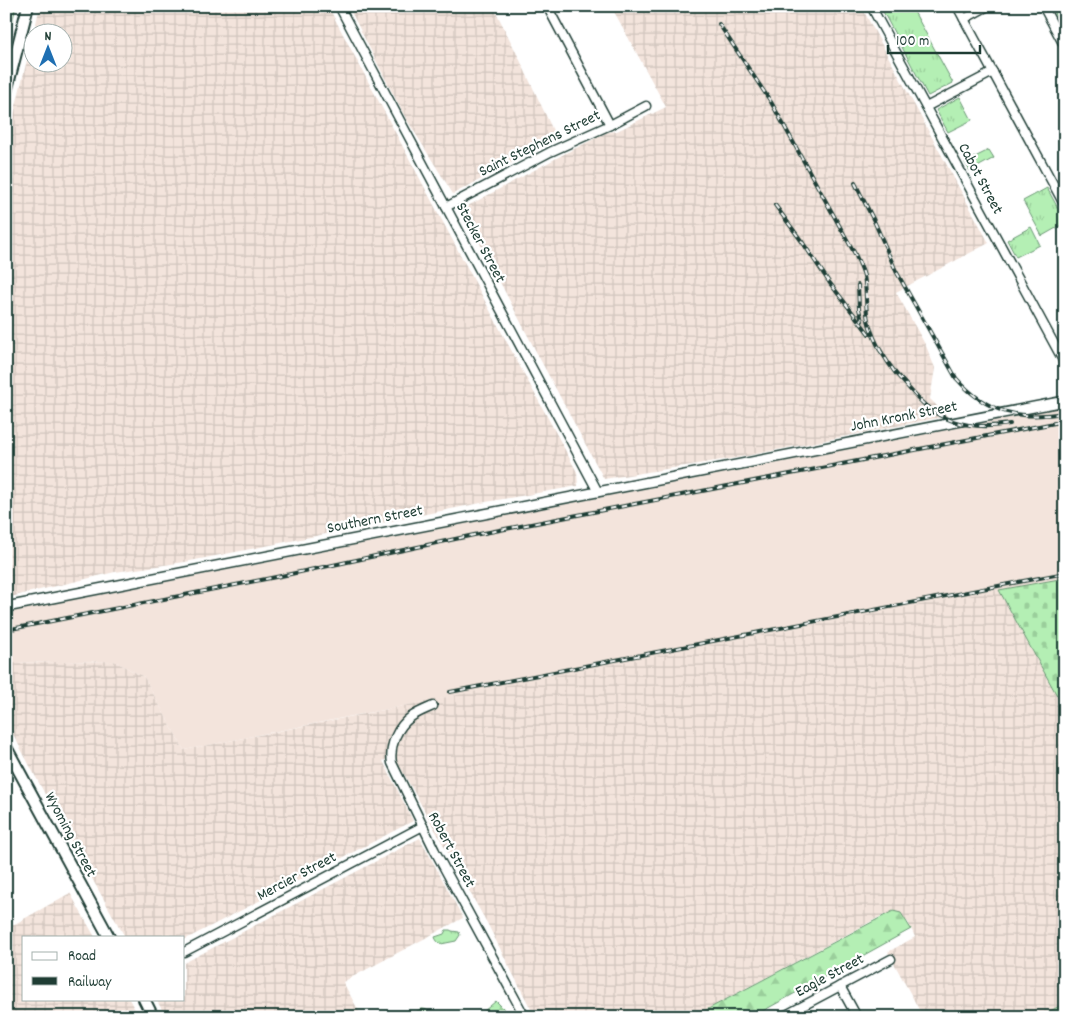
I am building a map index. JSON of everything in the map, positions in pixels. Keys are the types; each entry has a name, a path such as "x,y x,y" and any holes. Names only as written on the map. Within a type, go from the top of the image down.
{"main road":[{"path":"6,92 28,6"},
{"name":"Wyoming Street","path":"6,747 108,936"},
{"path":"144,1000 153,1017"}],"street":[{"name":"Stecker Street","path":"338,6 598,492"},
{"path":"547,6 610,125"},
{"name":"Cabot Street","path":"871,6 1065,364"},
{"path":"957,6 1065,206"},
{"path":"964,19 988,6"},
{"path":"1043,6 1065,47"},
{"path":"926,107 993,72"},
{"name":"Saint Stephens Street","path":"446,207 550,152 610,125 646,106"},
{"name":"John Kronk Street","path":"748,462 1065,401"},
{"name":"Southern Street","path":"6,607 748,462"},
{"name":"Robert Street","path":"433,706 414,715 404,723 397,733 391,753 394,770 525,1017"},
{"name":"Mercier Street","path":"185,951 423,826"},
{"name":"Eagle Street","path":"782,1017 891,959"},
{"path":"840,986 857,1017"}],"shaded area":[{"path":"40,6 328,6 577,472 578,486 486,502 185,562 115,572 6,598 6,147 24,72 72,72 72,22 36,22"},
{"path":"348,6 493,6 557,139 453,194 404,115"},
{"path":"611,6 861,6 989,243 896,292 926,346 935,368 930,399 947,416 741,457 604,479 462,209 608,132 617,131 666,107"},
{"path":"1065,407 1065,578 184,750 144,677 114,661 6,663 6,613"},
{"path":"1065,577 999,590 1065,710 1065,1003 1045,1014 1046,1017 923,1017 888,952 915,937 908,922 885,914 693,1017 535,1017 487,923 394,756 383,761 413,821 185,939 185,936 124,936 56,815 6,721 6,663 114,661 144,677 184,750 567,673"},
{"path":"420,838 463,918 343,982 362,1017 166,1017 157,1000 185,1000 185,962"},
{"path":"70,893 94,936 22,936 22,1000 130,1000 139,1017 6,1017 6,929"}],"green space":[{"path":"6,6 16,6 6,47"},
{"path":"880,6 911,6 953,83 928,96"},
{"path":"1050,6 1065,6 1065,33"},
{"path":"960,97 972,120 948,132 936,110"},
{"path":"989,150 994,158 970,171 965,162"},
{"path":"1047,188 1065,223 1042,236 1023,201"},
{"path":"1031,227 1040,245 1016,257 1007,240"},
{"path":"1065,578 1065,710 999,590"},
{"path":"893,911 901,913 911,929 752,1017 693,1017"},
{"path":"446,930 459,932 460,935 456,941 441,944 435,937 444,934"},
{"path":"496,1001 505,1010 512,1013 513,1017 477,1017"},
{"path":"1065,1003 1065,1017 1047,1017 1045,1014"},
{"path":"425,1009 430,1017 411,1017 417,1011"}],"railway":[{"path":"719,24 771,102 855,254 864,276 868,320 882,353"},
{"path":"855,183 896,271 956,378 980,400 1005,412 1033,416 1065,413"},
{"path":"775,205 829,282 869,334"},
{"path":"858,285 859,309 862,321"},
{"path":"879,349 897,375 935,413 955,422 977,426 1010,424"},
{"path":"6,630 286,575 474,535 1065,421"},
{"path":"450,692 1065,573"}]}
